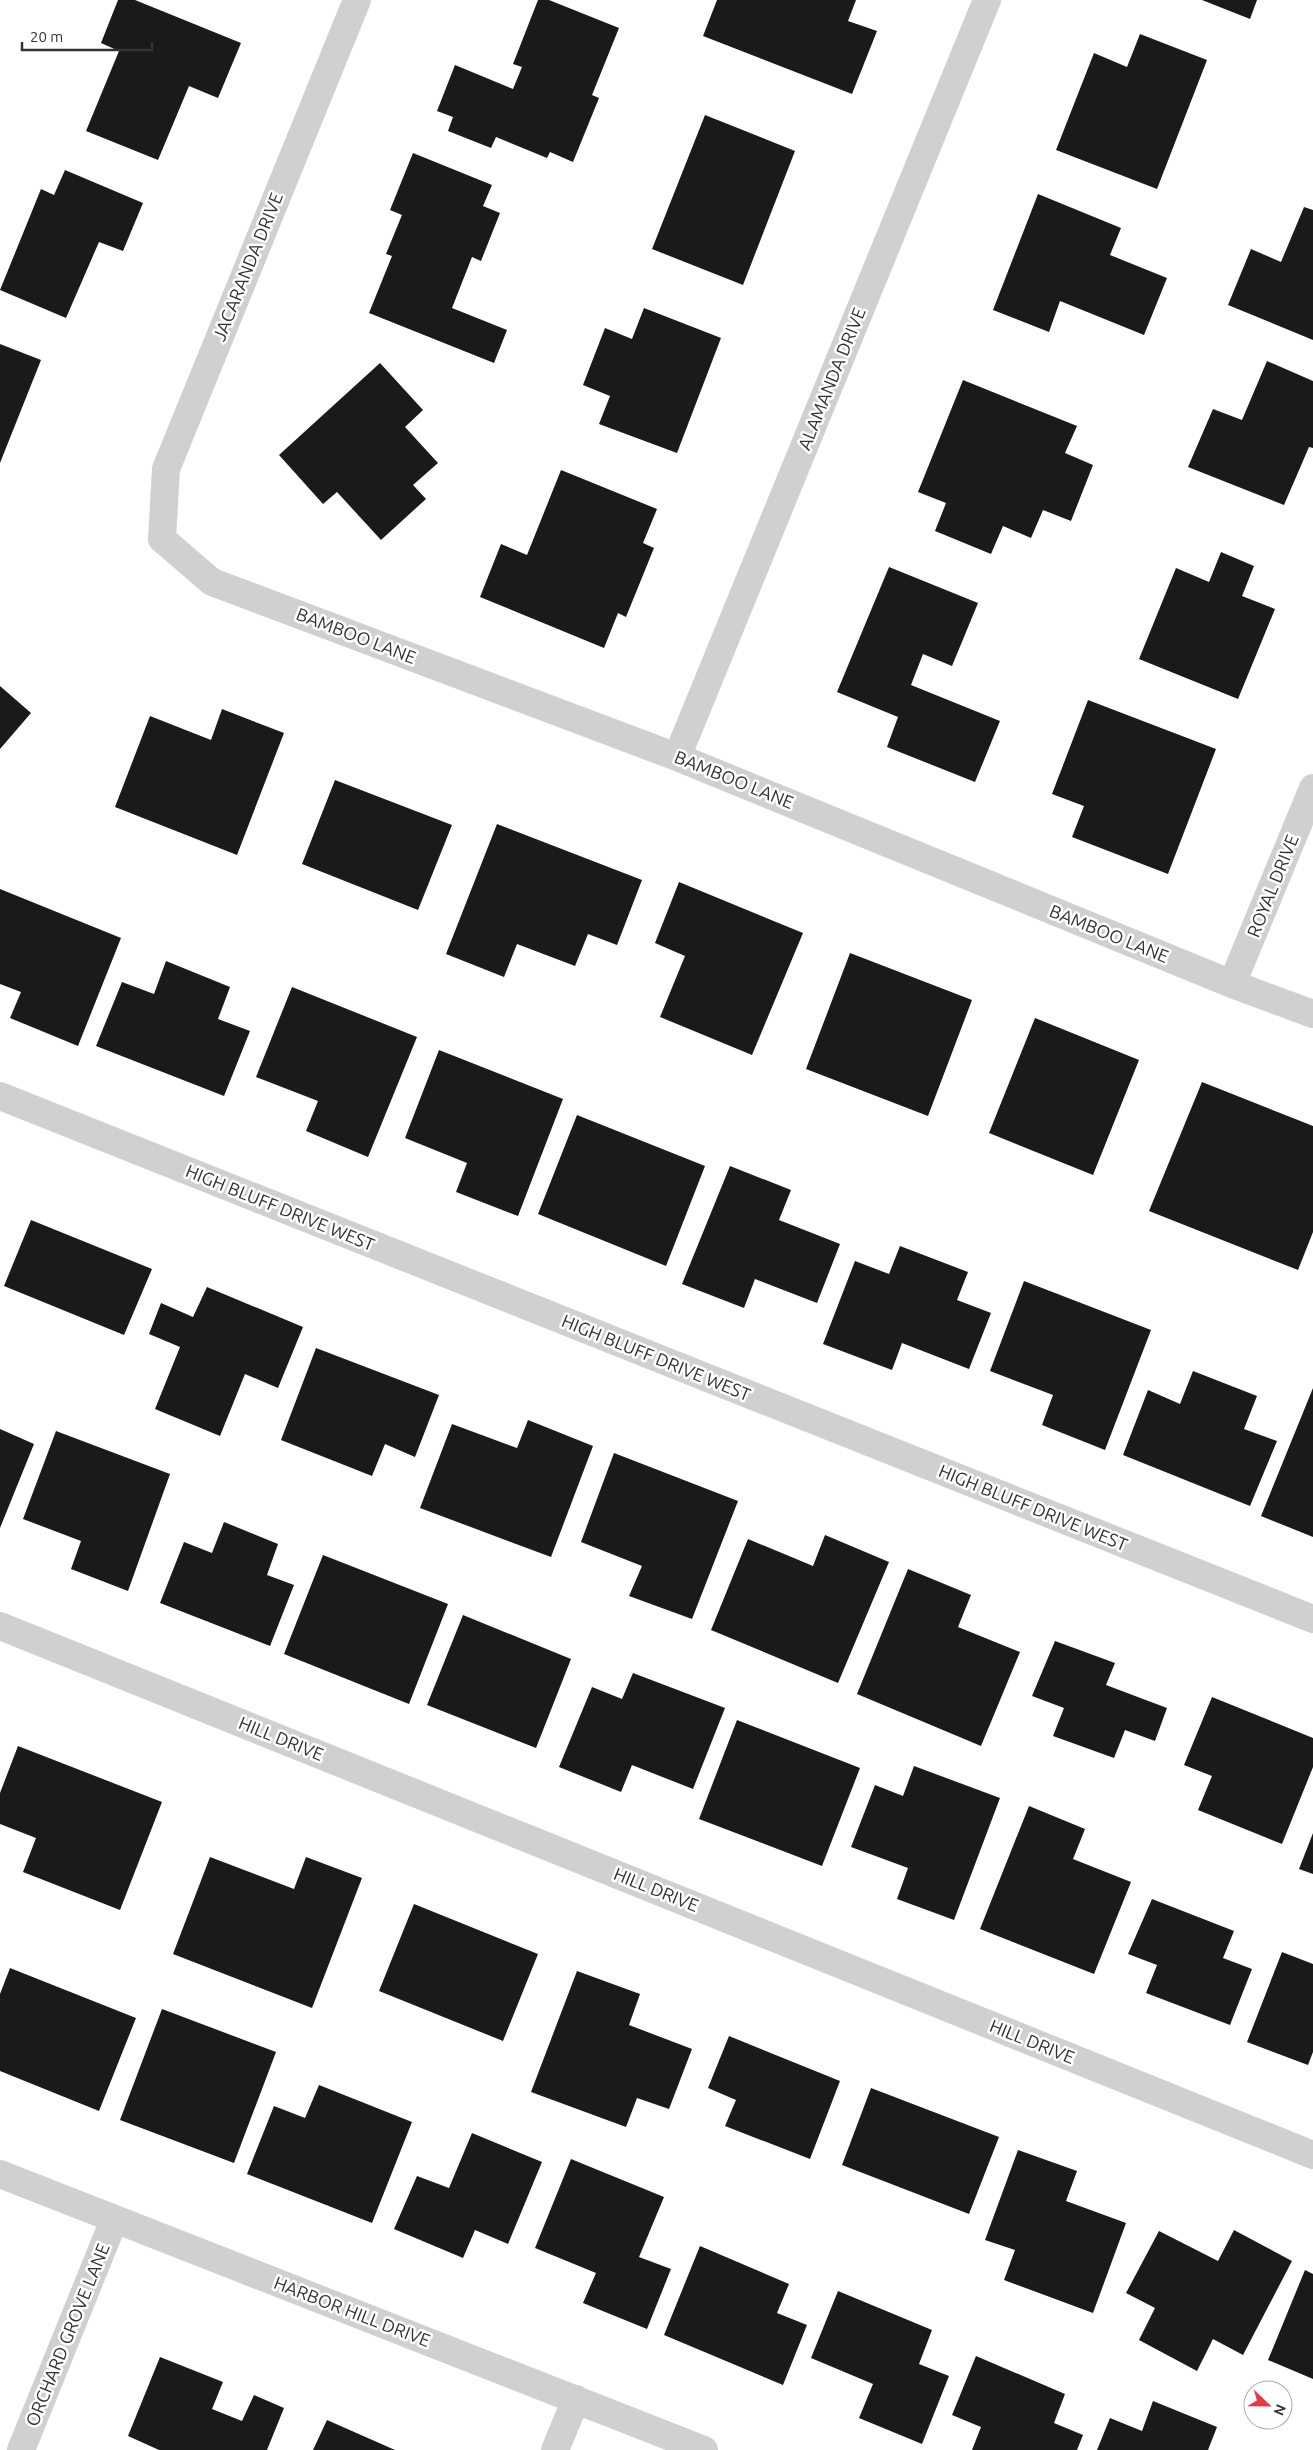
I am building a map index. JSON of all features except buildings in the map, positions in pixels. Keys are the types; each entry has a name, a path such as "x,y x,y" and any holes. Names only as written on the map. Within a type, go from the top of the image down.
{"street":[{"name":"JACARANDA DRIVE","path":"162,539 166,469 357,0"},
{"name":"ALAMANDA DRIVE","path":"677,757 987,0"},
{"name":"BAMBOO LANE","path":"162,539 212,582 677,757 1232,984 1313,1014"},
{"name":"ROYAL DRIVE","path":"1232,984 1313,788"},
{"name":"HIGH BLUFF DRIVE WEST","path":"0,1096 1313,1619"},
{"name":"HILL DRIVE","path":"0,1626 1313,2155"},
{"name":"HARBOR HILL DRIVE","path":"0,2174 704,2450"},
{"name":"ORCHARD GROVE LANE","path":"21,2450 114,2220"},
{"path":"555,2450 576,2399"}]}
